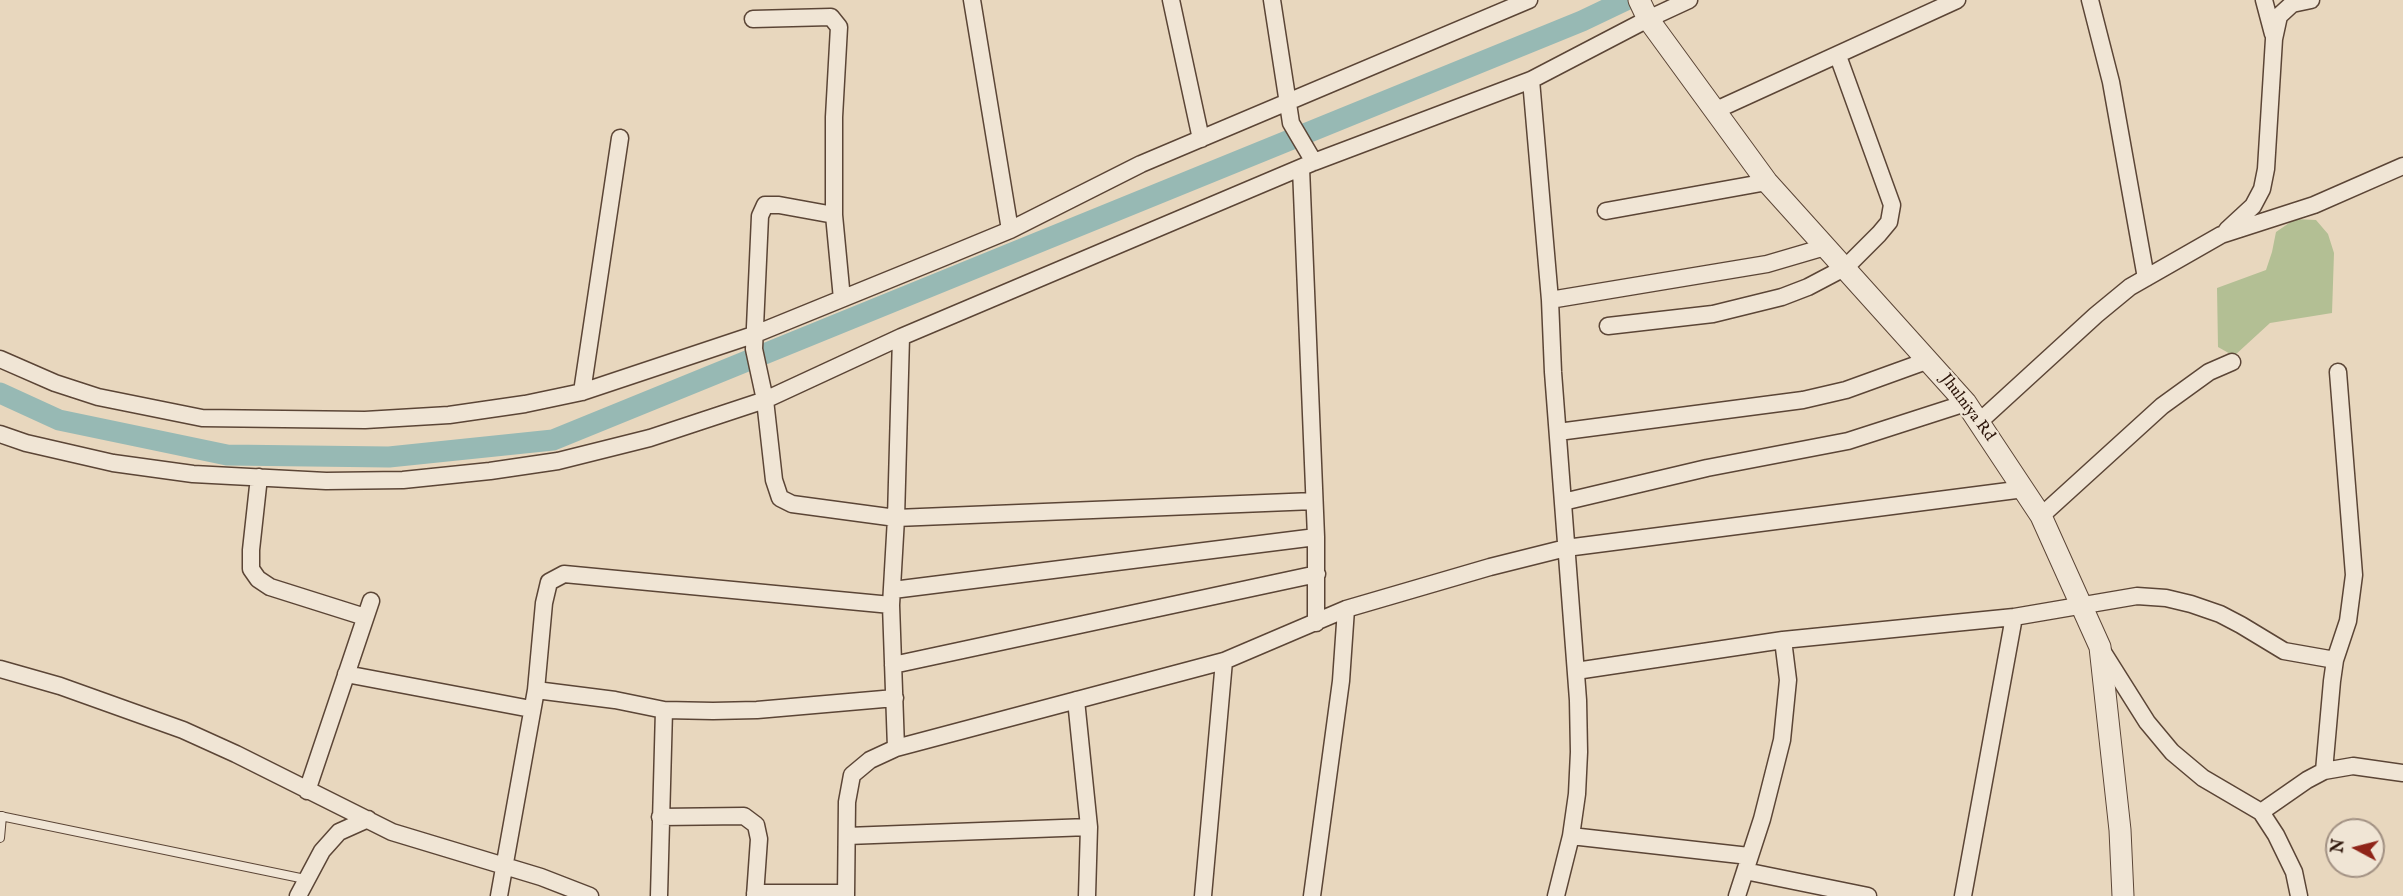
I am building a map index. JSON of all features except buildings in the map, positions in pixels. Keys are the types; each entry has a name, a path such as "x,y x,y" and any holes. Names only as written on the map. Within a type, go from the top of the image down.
{"street":[{"path":"972,0 1010,230"},
{"path":"1171,0 1201,139"},
{"path":"1272,0 1291,123 1307,160 1317,573 1316,623"},
{"path":"0,359 55,383 98,397 202,418 365,420 449,415 525,404 582,392 754,342 842,299 1010,230 1141,164 1529,0"},
{"path":"0,434 26,443 112,463 192,474 326,481 403,480 558,461 650,438 901,337 1307,160 1531,80 1643,7 1689,0"},
{"path":"1714,111 1957,0"},
{"path":"2090,0 2111,82 2146,278"},
{"path":"2264,0 2274,39"},
{"path":"2222,235 2253,206 2262,189 2266,169 2274,39 2279,16 2292,4 2311,0"},
{"name":"Jhulniya Rd","path":"1643,7 1714,111 1767,182 1846,267 1966,403 2041,516 2100,647 2120,830 2123,896"},
{"path":"753,19 831,17 839,27 834,117 834,215 842,299"},
{"path":"1608,326 1713,314 1749,306 1808,287 1846,267 1888,222 1892,205 1838,56"},
{"path":"1531,80 1550,300 1552,372 1576,671 1579,752 1571,836 1556,896"},
{"path":"582,392 620,138"},
{"path":"1979,422 2130,287 2222,235 2314,205 2403,166"},
{"path":"1606,211 1767,182"},
{"path":"834,215 778,205 765,205 760,216 754,342 774,480 780,498 792,504 896,518 1314,501"},
{"path":"1550,300 1767,264 1825,247"},
{"path":"896,748 892,598 901,337"},
{"path":"1558,432 1803,400 1846,390 1929,360"},
{"path":"2041,516 2162,406 2209,372 2232,362"},
{"path":"2324,771 2328,707 2336,660 2353,599 2354,575 2338,372"},
{"path":"1563,502 1707,468 1848,441 1966,403"},
{"path":"259,477 251,550 251,569 258,579 270,588 365,617"},
{"path":"660,818 744,816 756,825 759,839 755,895 846,894 847,802 852,775 870,760 896,748 1224,661 1346,609 1490,567 1566,548 2024,489"},
{"path":"499,896 536,690 544,603 549,582 564,574 892,598 1316,537"},
{"path":"893,665 1317,573"},
{"path":"1576,671 1783,640 2014,617 2137,596 2166,598 2220,614 2284,651 2336,660"},
{"path":"307,791 371,601"},
{"path":"1312,896 1341,681 1346,609"},
{"path":"1963,896 2014,617"},
{"path":"1737,896 1762,819 1782,740 1788,680 1783,640"},
{"path":"2100,647 2147,722 2172,752 2203,778 2261,812 2276,835 2294,872 2300,896"},
{"path":"1203,896 1224,661"},
{"path":"0,669 60,686 183,730 236,753 307,791 392,832 504,865 590,896"},
{"path":"346,674 531,709"},
{"path":"536,690 615,700 664,710 757,710 895,698"},
{"path":"1077,700 1089,827 1088,896"},
{"path":"659,896 664,710"},
{"path":"2261,812 2324,771 2353,766 2403,774"},
{"path":"298,896 305,879 322,851 339,832 368,819"},
{"path":"847,836 1089,827"},
{"path":"1571,836 1747,863 1868,896"}],"lane":[{"path":"0,838 1,816 305,879"}],"green space":[{"path":"2295,219 2316,220 2328,234 2334,253 2332,313 2270,323 2234,356 2218,347 2217,288 2266,270 2276,232"}],"waterway":[{"path":"0,393 59,420 227,455 389,457 553,440 1582,21 1626,0"}]}
